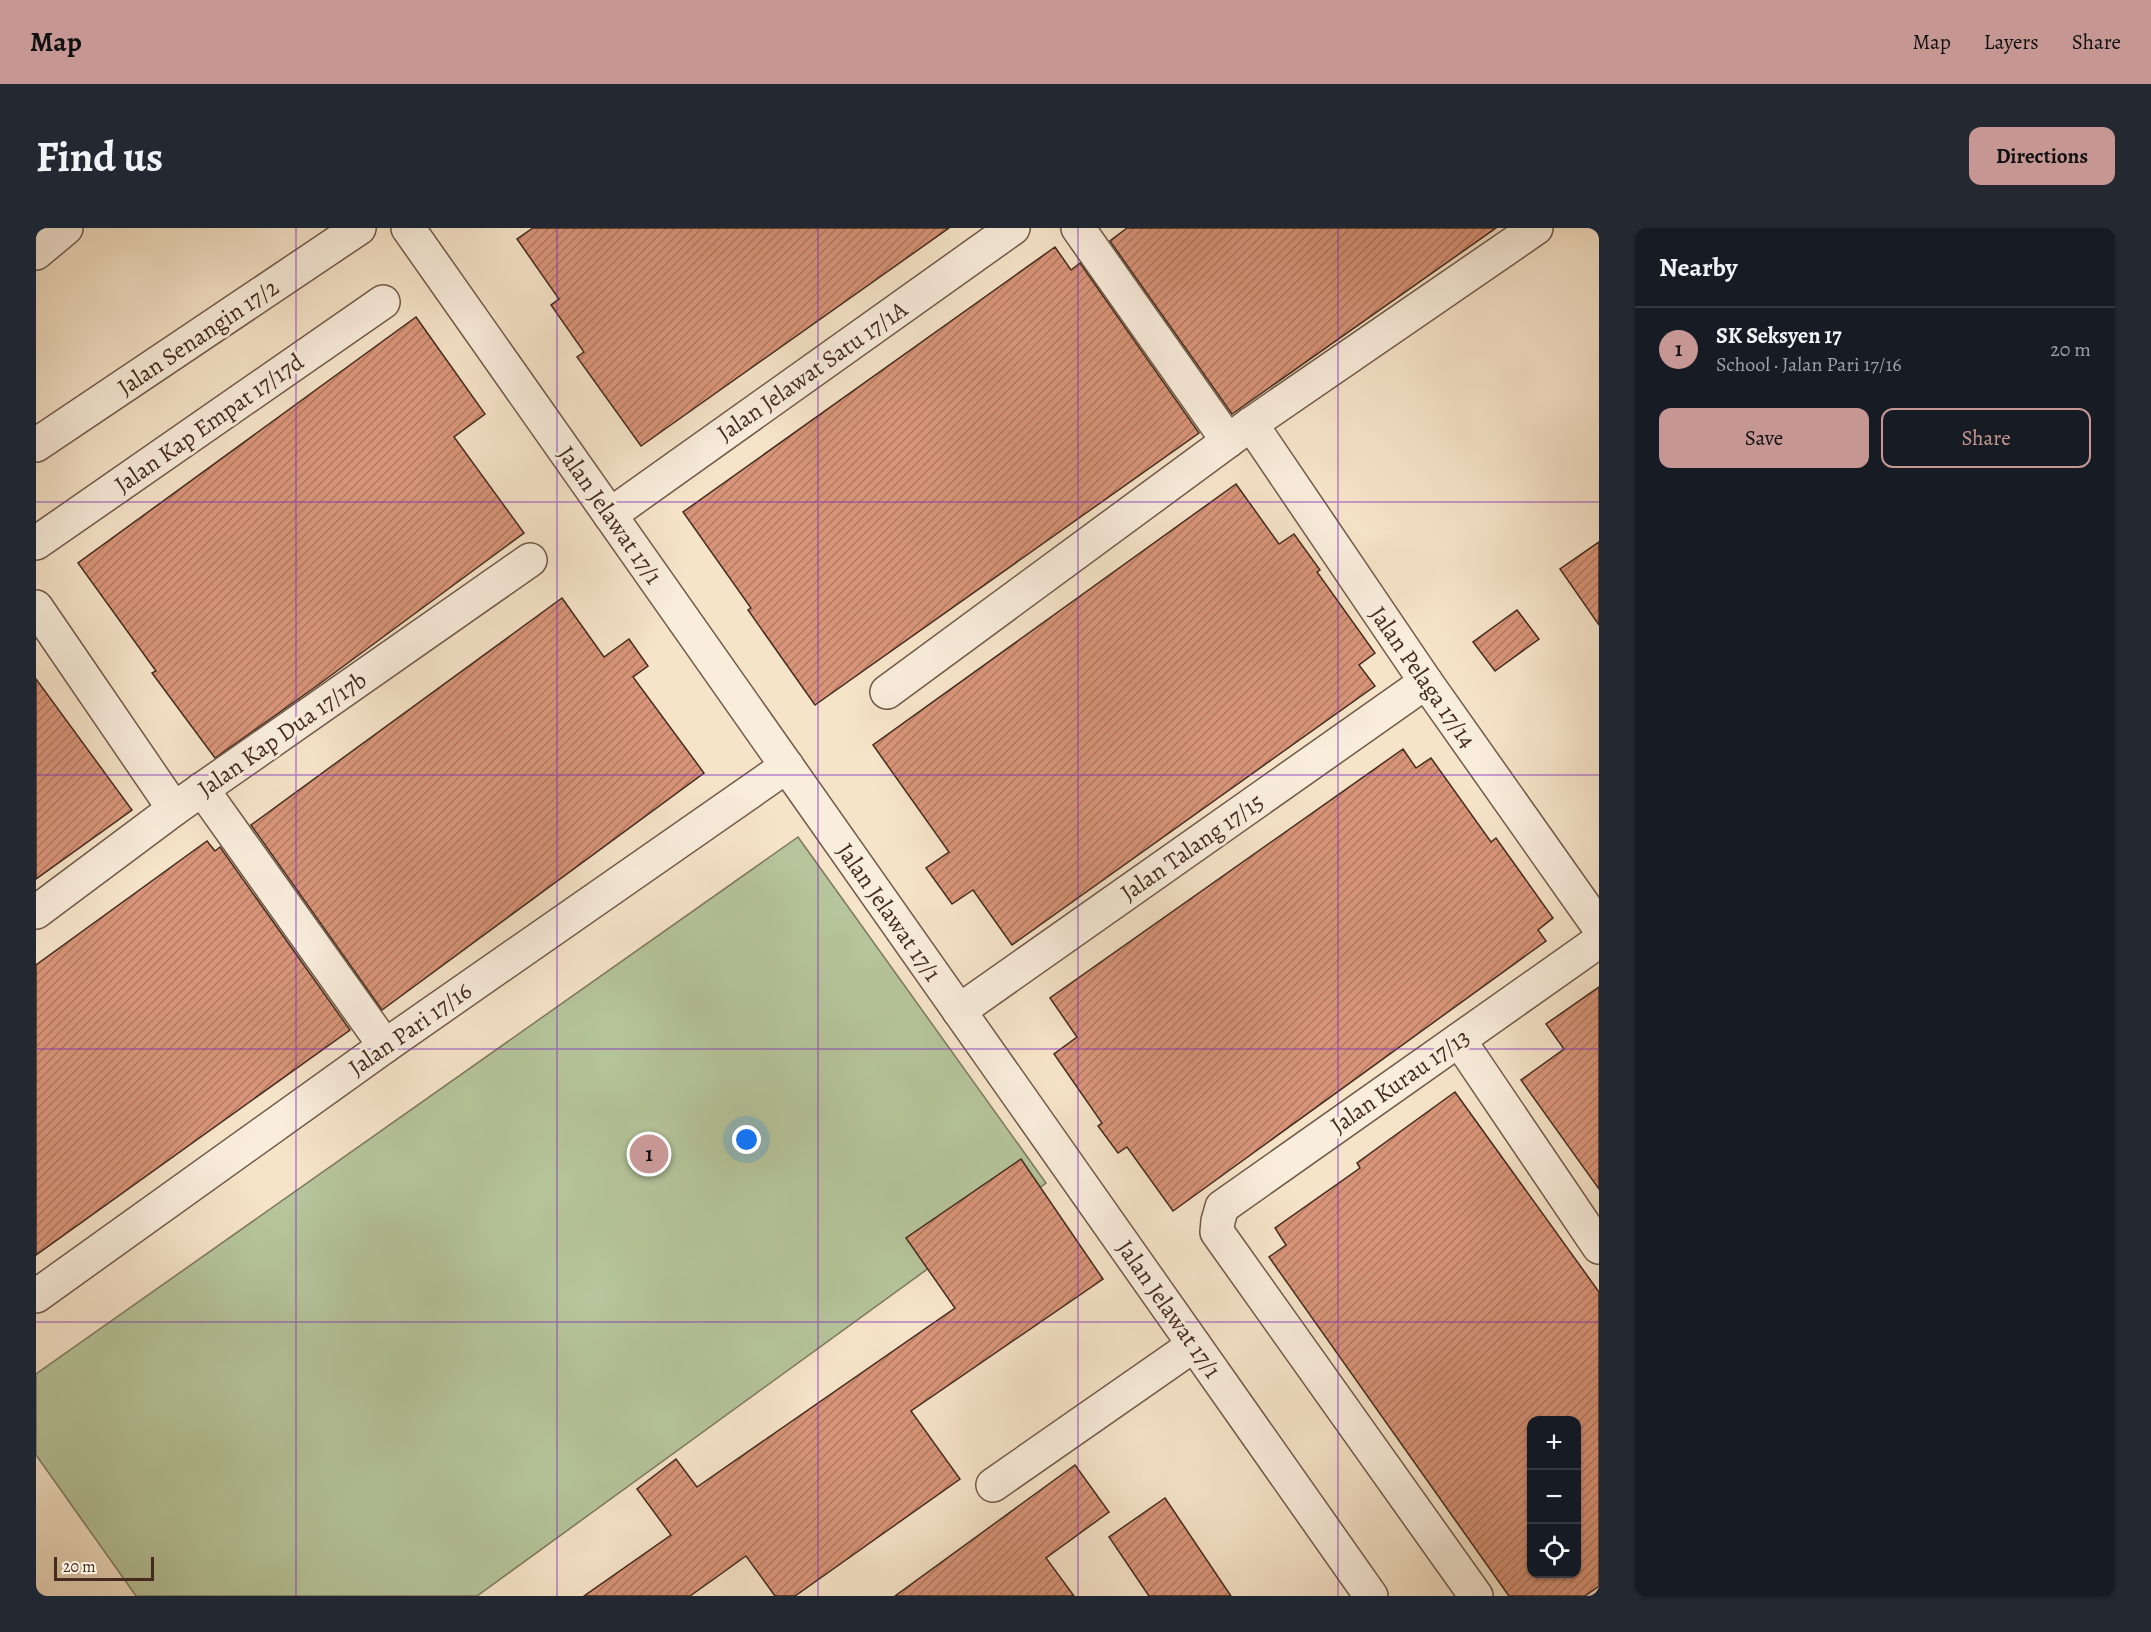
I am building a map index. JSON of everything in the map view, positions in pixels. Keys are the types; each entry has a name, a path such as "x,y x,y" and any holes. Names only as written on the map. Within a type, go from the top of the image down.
{"street":[{"path":"36,253 66,228"},
{"name":"Jalan Senangin 17/2","path":"36,445 359,228"},
{"name":"Jalan Jelawat 17/1","path":"408,228 1371,1596"},
{"name":"Jalan Jelawat Satu 17/1A","path":"610,515 1013,228"},
{"name":"Jalan Pelaga 17/14","path":"1078,228 1240,433 1426,682 1599,927"},
{"path":"886,692 1240,433 1536,228"},
{"name":"Jalan Kap Empat 17/17d","path":"36,543 383,302"},
{"name":"Jalan Kap Dua 17/17b","path":"36,912 202,789 530,560"},
{"path":"36,607 174,809"},
{"name":"Jalan Talang 17/15","path":"959,1011 1426,682"},
{"name":"Jalan Pari 17/16","path":"36,1296 385,1047 787,766"},
{"path":"202,789 385,1047"},
{"name":"Jalan Kurau 17/13","path":"1476,1596 1217,1232 1218,1221 1222,1207 1599,941"},
{"path":"1459,1040 1599,1247"},
{"path":"993,1485 1194,1346"}],"green space":[{"path":"798,837 1046,1183 477,1596 136,1596 36,1455 36,1374"}],"building":[{"path":"533,228 949,228 641,446 577,357 584,352 551,305 559,299 517,239"},
{"path":"1127,228 1496,228 1232,414 1110,241"},
{"path":"1055,247 1071,270 1080,263 1199,433 815,705 748,610 751,608 683,512"},
{"path":"416,317 485,414 454,437 524,533 215,758 152,673 156,671 78,563"},
{"path":"1236,484 1279,544 1294,534 1320,570 1317,572 1375,653 1359,665 1375,686 1012,945 973,890 952,904 926,868 949,852 873,745"},
{"path":"1599,542 1599,625 1560,569"},
{"path":"562,598 604,657 629,639 648,666 633,677 704,773 382,1010 251,825"},
{"path":"1517,610 1539,639 1495,671 1473,642"},
{"path":"36,679 132,810 36,879"},
{"path":"1403,749 1416,768 1431,758 1491,842 1496,838 1553,918 1538,930 1546,941 1173,1211 1127,1147 1118,1153 1098,1126 1102,1123 1054,1054 1077,1037 1050,998"},
{"path":"207,841 215,851 220,847 350,1030 36,1255 36,965"},
{"path":"1599,987 1599,1189 1521,1080 1564,1049 1546,1024"},
{"path":"1455,1092 1599,1292 1599,1586 1585,1596 1509,1596 1269,1257 1286,1245 1275,1228 1360,1168 1357,1163"},
{"path":"1021,1159 1103,1279 911,1411 960,1479 795,1596 775,1596 746,1556 690,1596 584,1596 671,1535 637,1489 676,1459 697,1487 955,1308 906,1238"},
{"path":"1075,1465 1109,1512 1046,1558 1074,1596 895,1596"},
{"path":"1165,1498 1231,1596 1149,1596 1109,1537"}],"place":[{"name":"SK Seksyen 17","path":"649,1154"}]}
